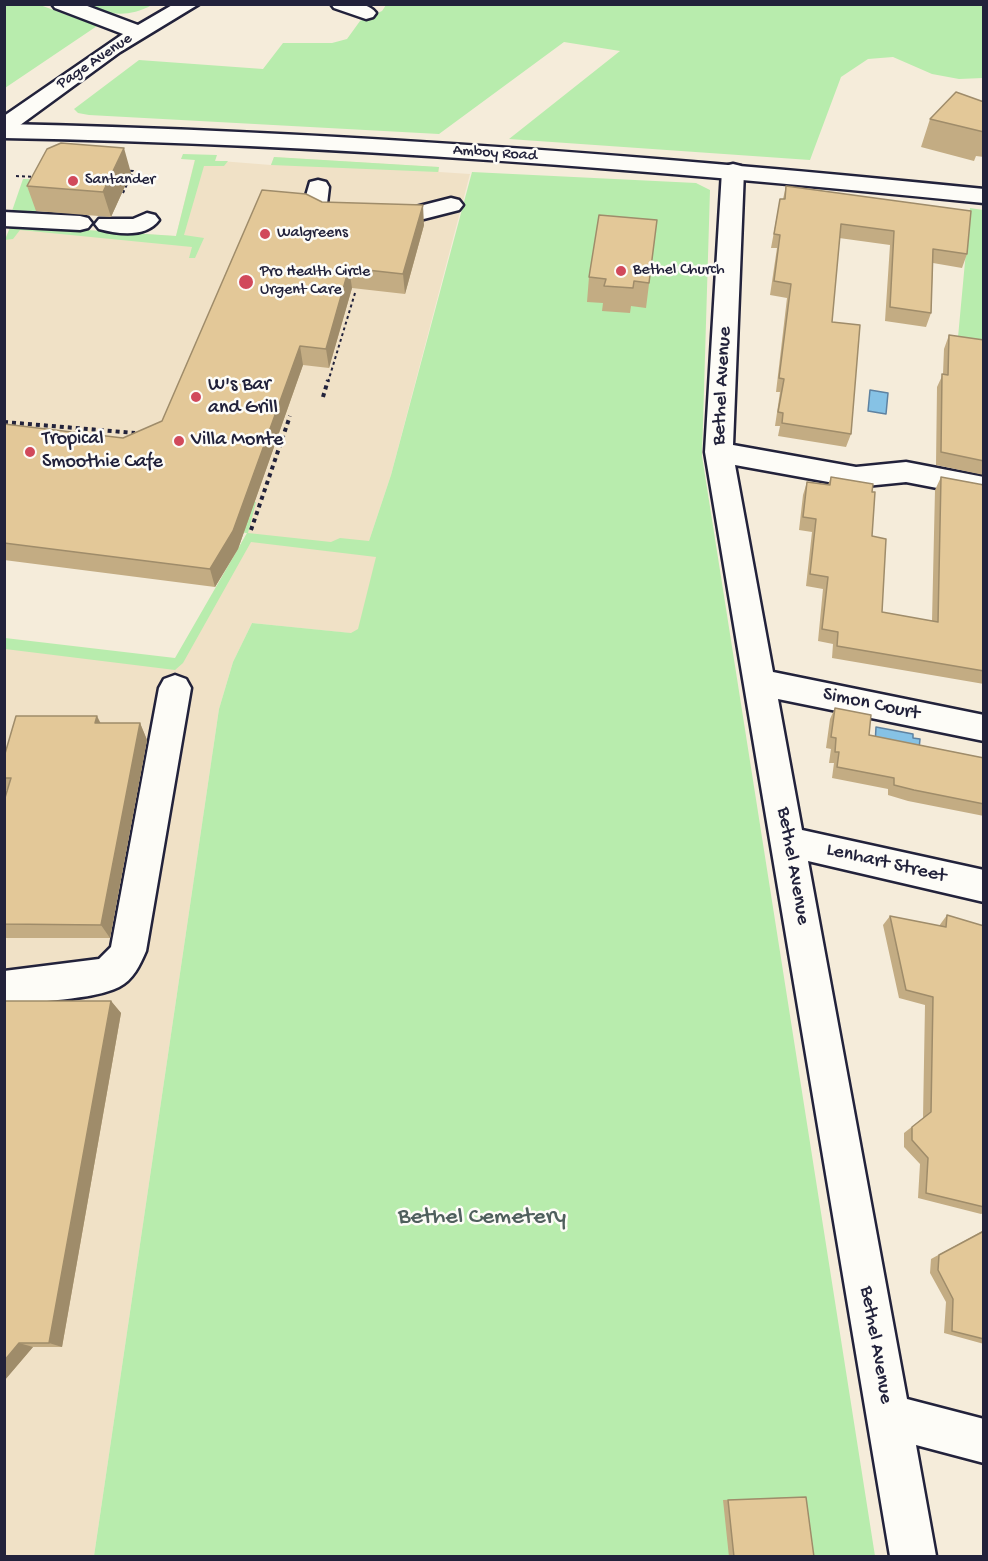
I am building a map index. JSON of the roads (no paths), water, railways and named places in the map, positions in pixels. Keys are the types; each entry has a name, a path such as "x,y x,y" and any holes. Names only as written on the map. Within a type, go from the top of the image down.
{"street":[{"path":"62,4 138,32"},
{"name":"Page Avenue","path":"4,126 102,55 189,4"},
{"path":"340,4 366,13"},
{"name":"Amboy Road","path":"4,131 305,141 734,171 984,196"},
{"name":"Bethel Avenue","path":"734,171 719,452 913,1557"},
{"path":"318,187 315,206 325,213 408,217 451,205"},
{"path":"4,219 80,223"},
{"path":"107,224 137,226 147,220"},
{"path":"719,452 856,477 906,472 984,487"},
{"name":"Simon Court","path":"759,682 984,728"},
{"path":"4,988 106,975 123,961 128,951 175,688"},
{"name":"Lenhart Street","path":"789,842 984,885"},
{"path":"888,1416 984,1441"}],"water":[{"path":"870,390 888,393 886,414 868,411"},
{"path":"876,727 913,734 913,738 920,739 919,749 875,745"}],"place":[{"name":"Santander","path":"73,181"},
{"name":"Walgreens","path":"265,234"},
{"name":"Bethel Church","path":"621,271"},
{"name":"Pro Health Circle Urgent Care","path":"246,282"},
{"name":"W's Bar and Grill","path":"196,397"},
{"name":"Villa Monte","path":"179,441"},
{"name":"Tropical Smoothie Cafe","path":"30,452"}],"park label":[{"name":"Bethel Cemetery","path":"482,1218"}]}
